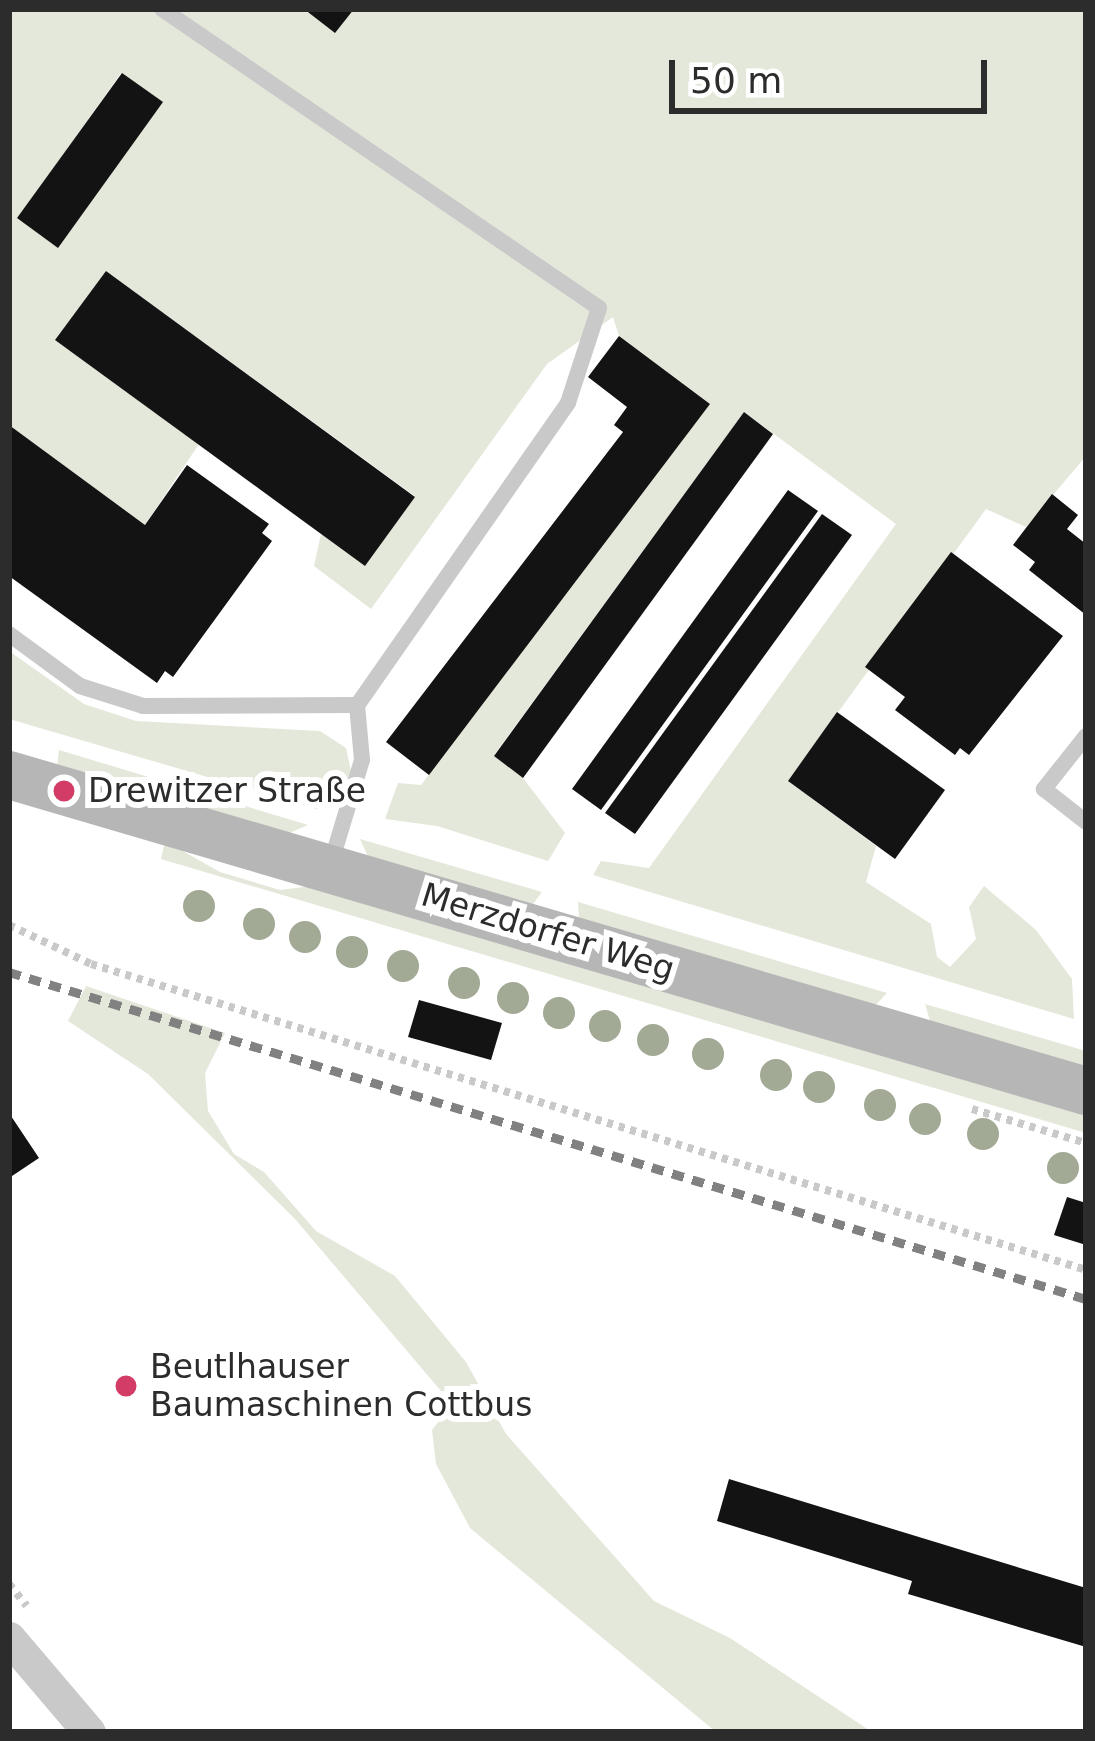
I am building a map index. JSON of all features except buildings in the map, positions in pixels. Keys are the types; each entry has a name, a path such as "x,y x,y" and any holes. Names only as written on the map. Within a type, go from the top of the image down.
{"street":[{"name":"Merzdorfer Weg","path":"9,775 1086,1091"},
{"path":"9,1638 89,1732"}],"lane":[{"path":"162,9 599,308 568,403 357,705 362,760 330,867"},
{"path":"9,634 80,686 126,703 357,705"},
{"path":"1086,736 1045,789 1086,822"}],"path":[{"path":"9,925 91,964 1086,1270"}],"shaded area":[{"path":"9,9 1086,9 1086,456 1026,527 986,509 788,781 876,846 866,882 931,924 937,957 950,967 976,939 969,907 984,886 1036,930 1072,979 1074,1019 593,875 601,861 649,868 896,524 744,412 494,755 523,778 565,833 548,861 437,826 385,819 398,783 421,785 709,403 619,336 613,317 547,364 371,609 314,566 321,534 365,566 415,496 106,271 55,340 199,444 145,525 9,425","holes":["121,73 162,102 18,218"]},
{"path":"9,651 84,704 136,721 320,731 346,748 352,776 317,809 9,719"},
{"path":"59,750 308,825 287,834 57,767"},
{"path":"360,839 542,892 530,908 369,859"},
{"path":"165,841 220,872 280,890 312,886 1086,1114 1086,1133 161,859"},
{"path":"578,902 887,993 872,1009 579,921"},
{"path":"86,986 225,1033 205,1073 208,1111 234,1154 264,1172 316,1231 395,1276 466,1362 506,1434 654,1601 730,1638 872,1732 716,1732 470,1528 436,1464 432,1430 452,1404 295,1219 148,1074 68,1021"},
{"path":"925,1004 1086,1051 1086,1069 931,1024"}],"railway":[{"path":"9,972 1086,1299"}],"place":[{"name":"Drewitzer Straße","path":"64,791"},
{"name":"Beutlhauser Baumaschinen Cottbus","path":"126,1386"}]}
